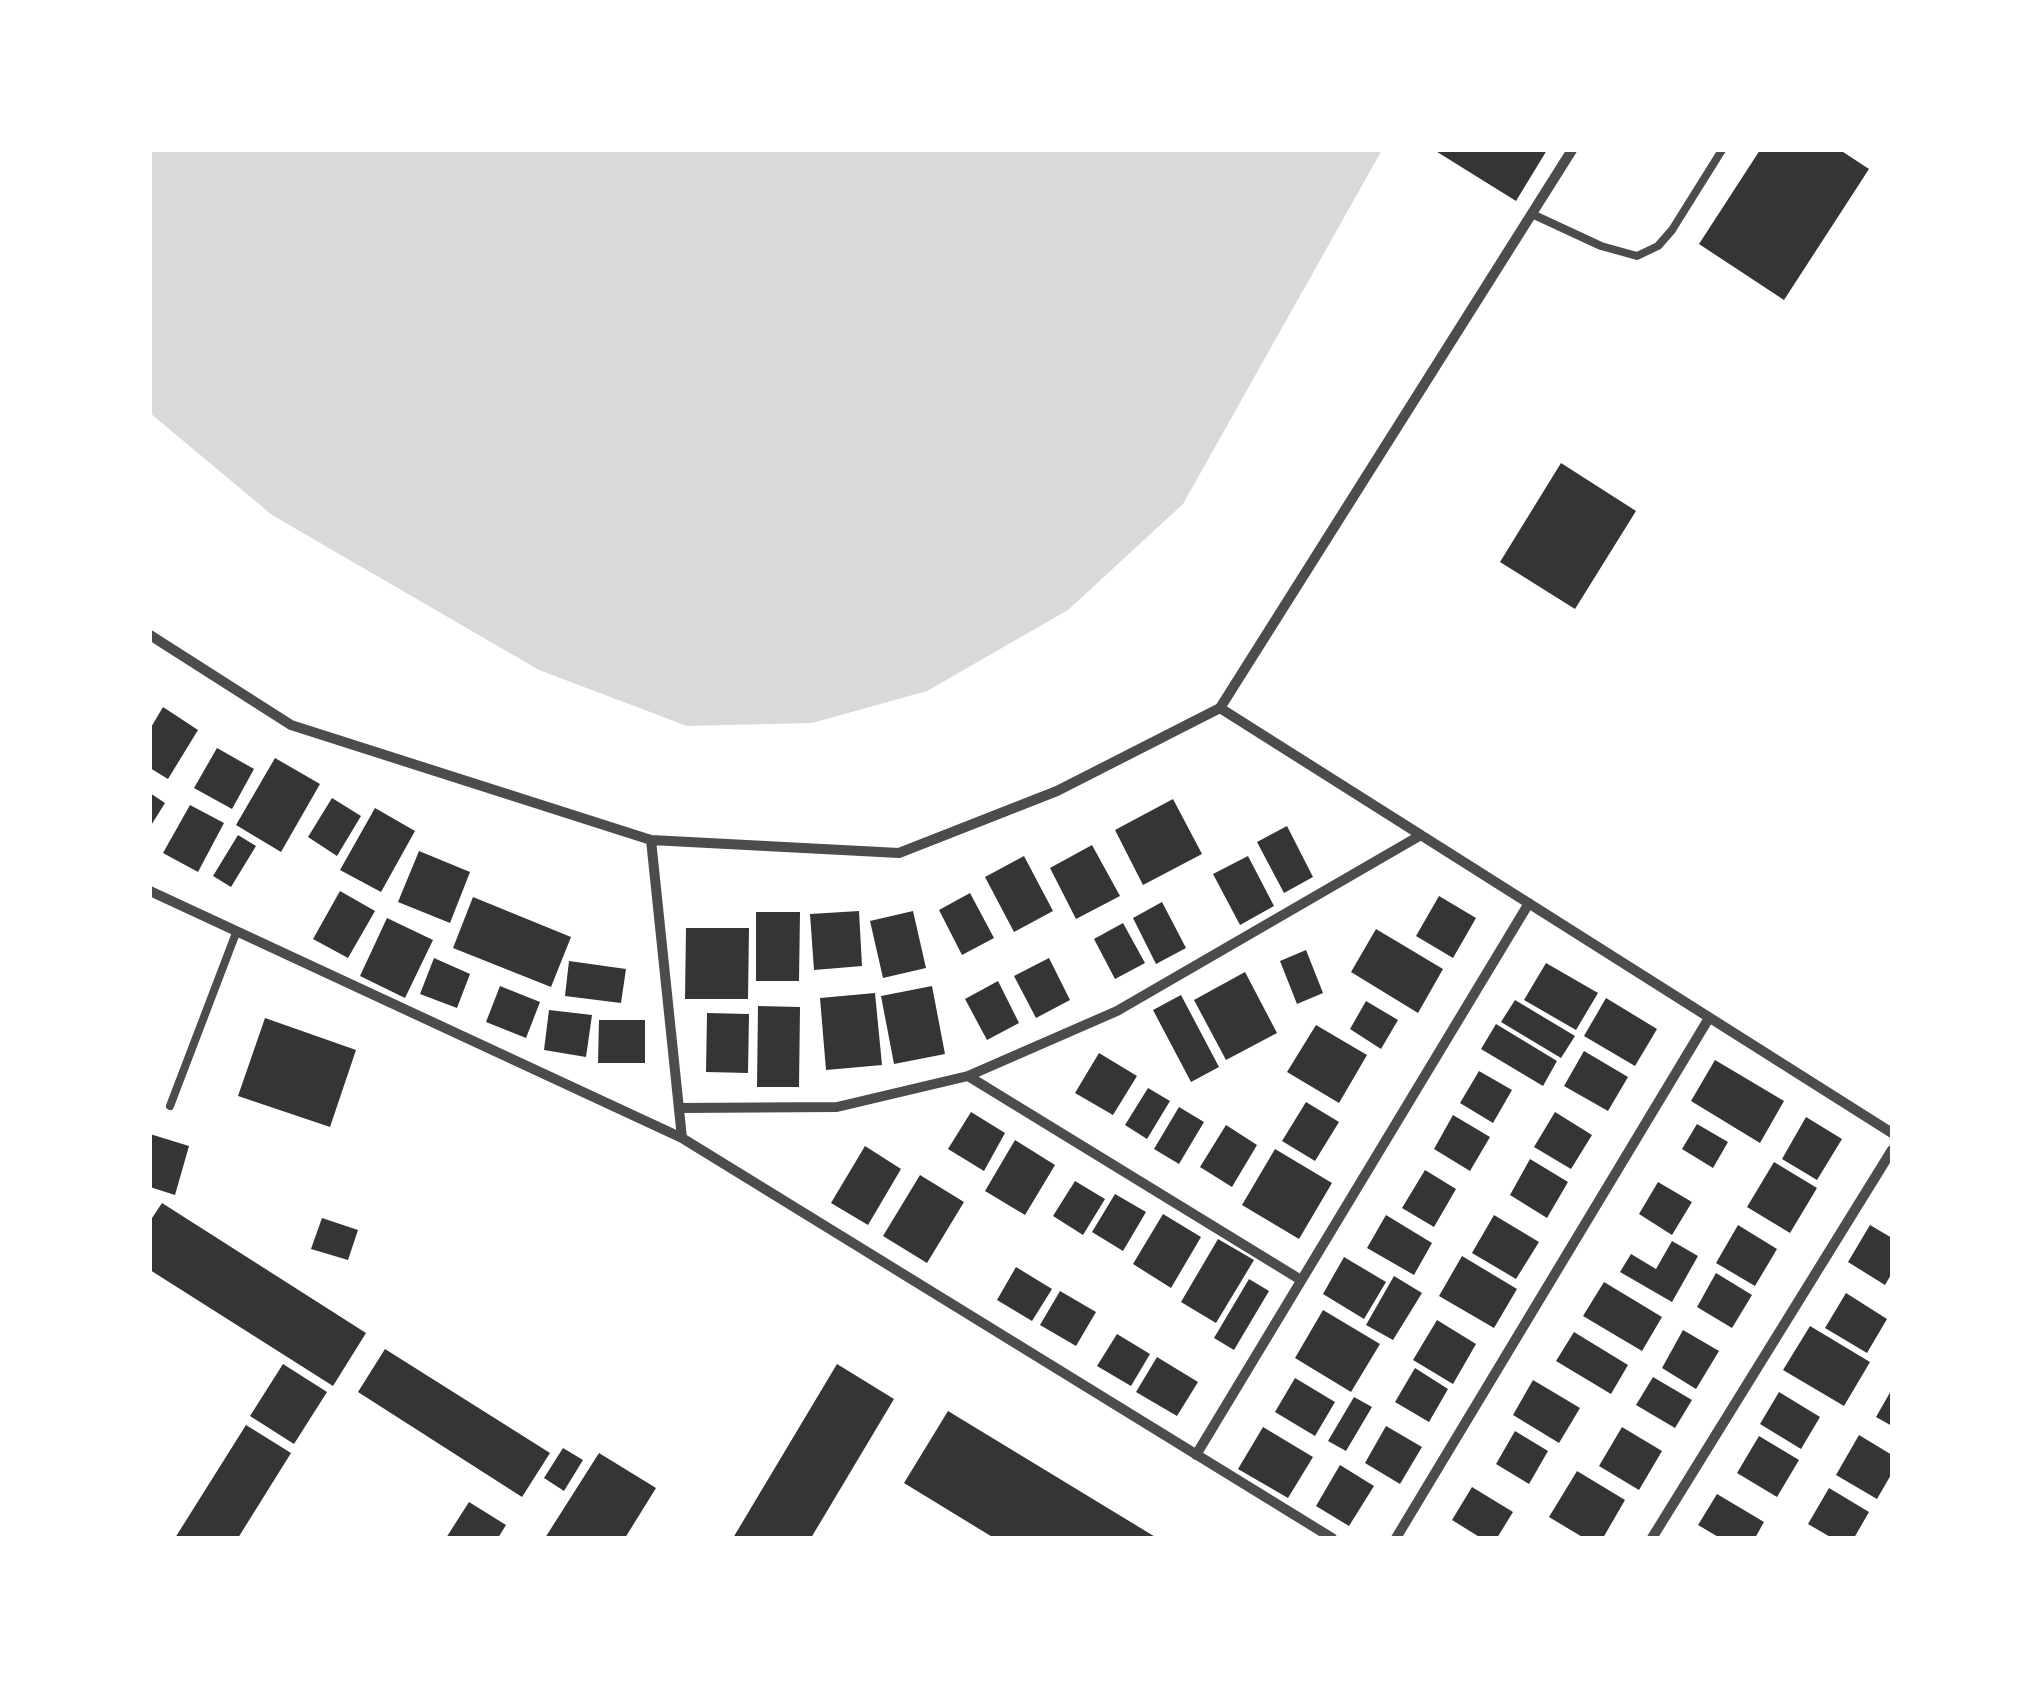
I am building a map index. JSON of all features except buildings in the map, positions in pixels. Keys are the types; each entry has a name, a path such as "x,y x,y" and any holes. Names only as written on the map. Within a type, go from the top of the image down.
{"street":[{"path":"150,635 291,725 651,840 899,853 1057,791 1220,708 1572,150"},
{"path":"1220,708 1892,1133"},
{"path":"679,1108 837,1107 968,1076 1117,1011 1421,835"},
{"path":"651,840 682,1138"},
{"path":"150,892 682,1138 1332,1538"},
{"path":"1196,1454 1528,903"},
{"path":"1396,1538 1709,1018"},
{"path":"968,1076 1301,1280"},
{"path":"1652,1538 1892,1150"}],"lane":[{"path":"1532,214 1601,246 1636,256 1658,246 1672,230 1722,150"},
{"path":"170,1106 236,933"}],"shaded area":[{"path":"150,150 1382,150 1183,504 1068,610 927,691 812,723 687,726 539,670 272,515 150,413"}]}
